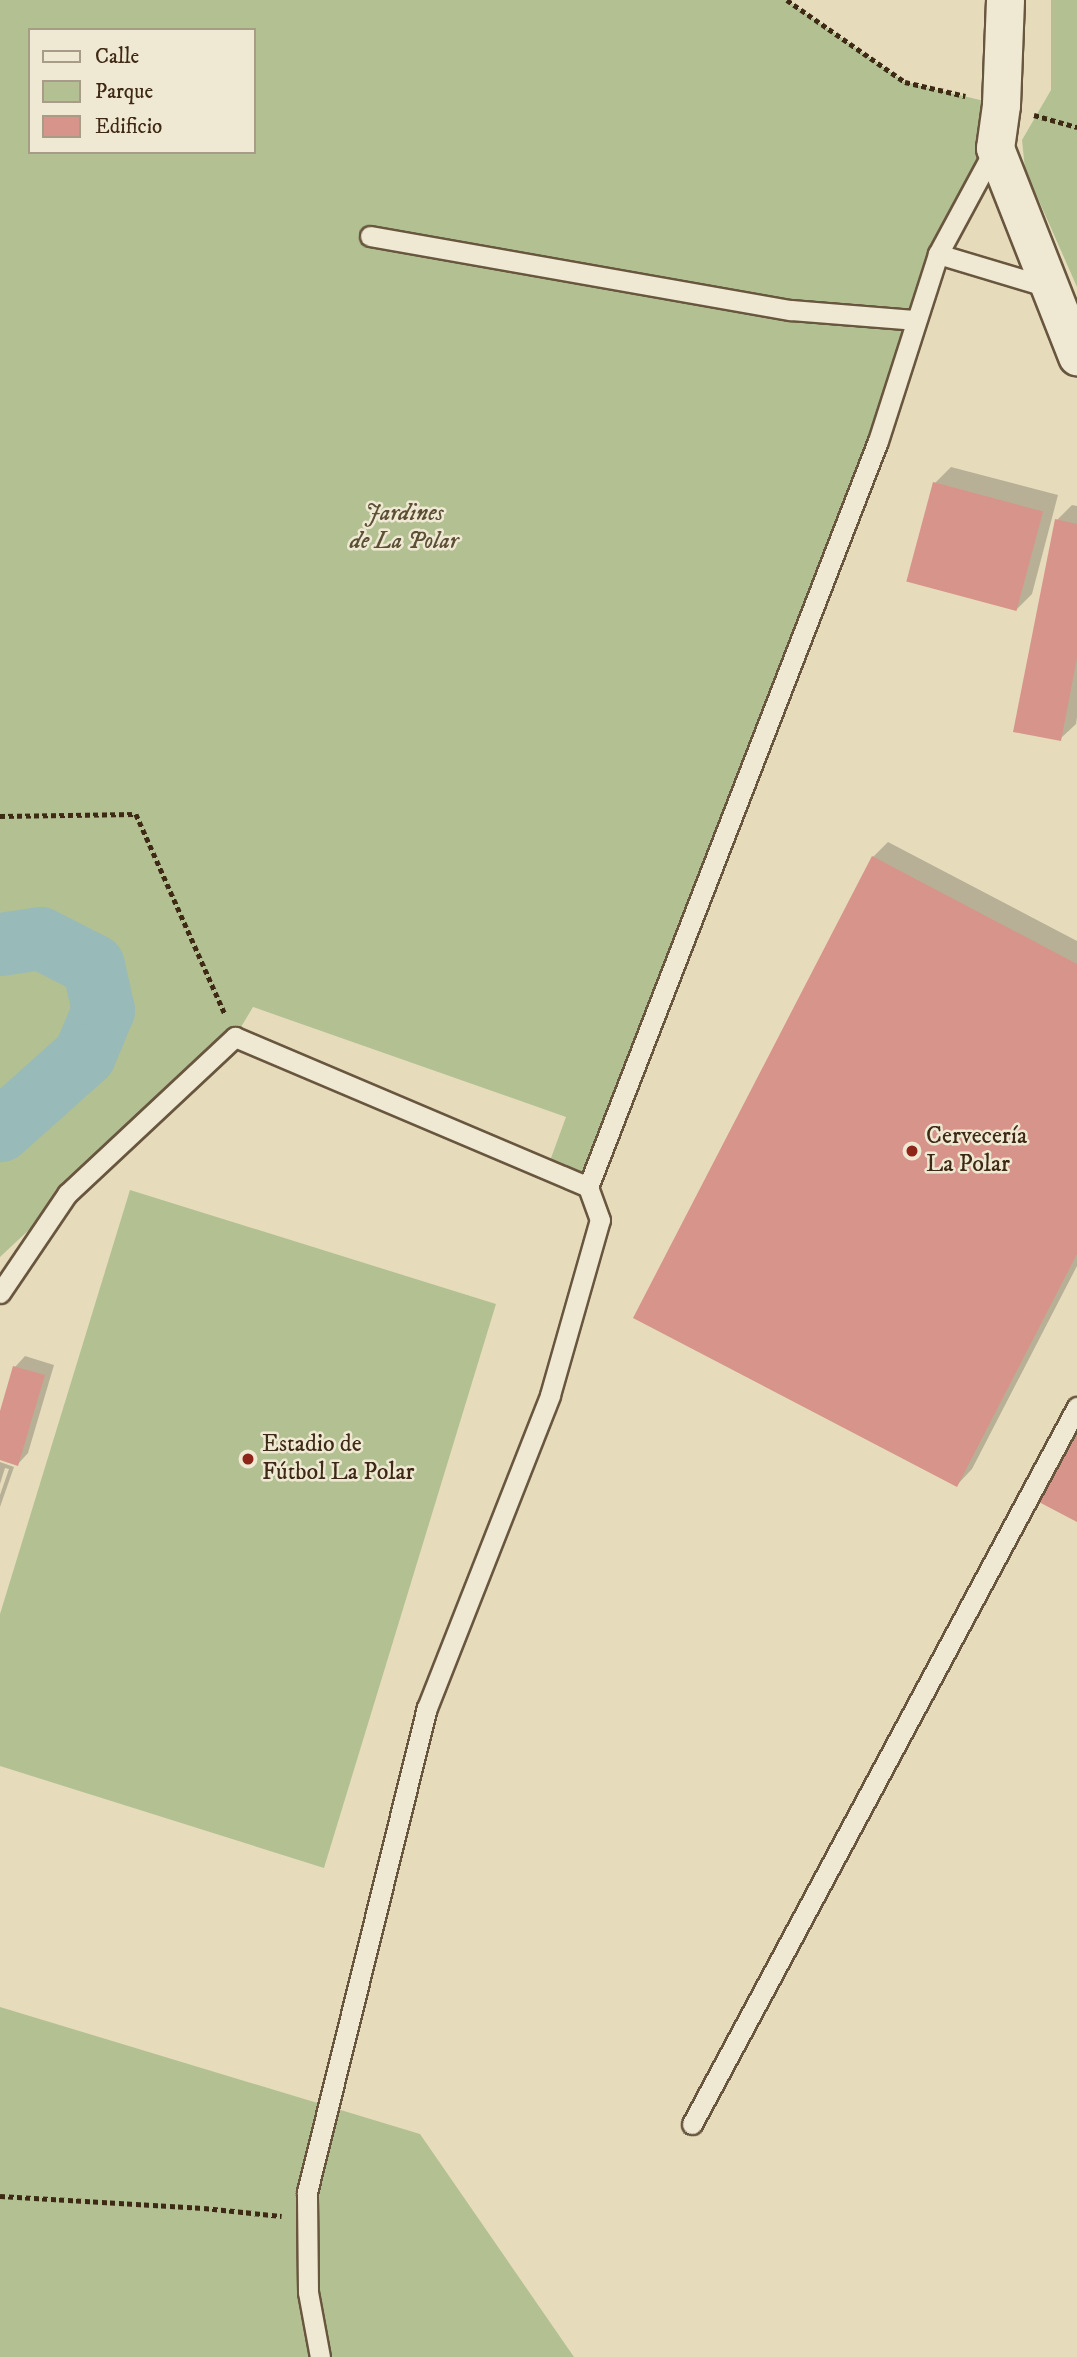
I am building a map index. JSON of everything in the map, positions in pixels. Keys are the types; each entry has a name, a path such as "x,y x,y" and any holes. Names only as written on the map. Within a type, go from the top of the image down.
{"street":[{"path":"1005,0 1001,105 995,148 1077,356"}],"lane":[{"path":"320,2357 308,2292 307,2192 427,1708 550,1395 600,1220 588,1187 877,441 914,320 938,254 995,148"},
{"path":"370,236 791,310 914,320"},
{"path":"938,254 1052,288"},
{"path":"0,1293 67,1194 235,1037 588,1187"},
{"path":"692,2124 1077,1408"}],"path":[{"path":"788,0 905,82 1001,105"},
{"path":"0,816 136,814 235,1037"},
{"path":"0,2196 204,2208 307,2219"}],"green space":[{"name":"Jardines de La Polar","path":"0,0 787,0 905,82 1001,105 914,320 588,1187 547,1169 566,1117 253,1007 235,1037 0,1257"},
{"path":"1051,0 1077,0 1077,287 1025,169 1022,140 1051,90"},
{"name":"Estadio de Fútbol La Polar","path":"130,1190 496,1304 324,1868 0,1766 0,1614"},
{"path":"0,2007 420,2134 574,2357 0,2357"}],"building":[{"path":"933,482 1043,512 1016,611 906,581"},
{"path":"1055,519 1077,524 1077,658 1061,741 1013,732"},
{"path":"872,856 1077,964 1077,1254 957,1487 633,1318"},
{"path":"13,1366 45,1375 18,1466 0,1460 0,1411"},
{"path":"1077,1420 1077,1522 1037,1501"}],"waterway":[{"path":"0,944 40,938 93,965 103,1010 84,1055 0,1130"}],"place":[{"name":"Cervecería La Polar","path":"912,1151"},
{"name":"Estadio de Fútbol La Polar","path":"248,1459"}]}
